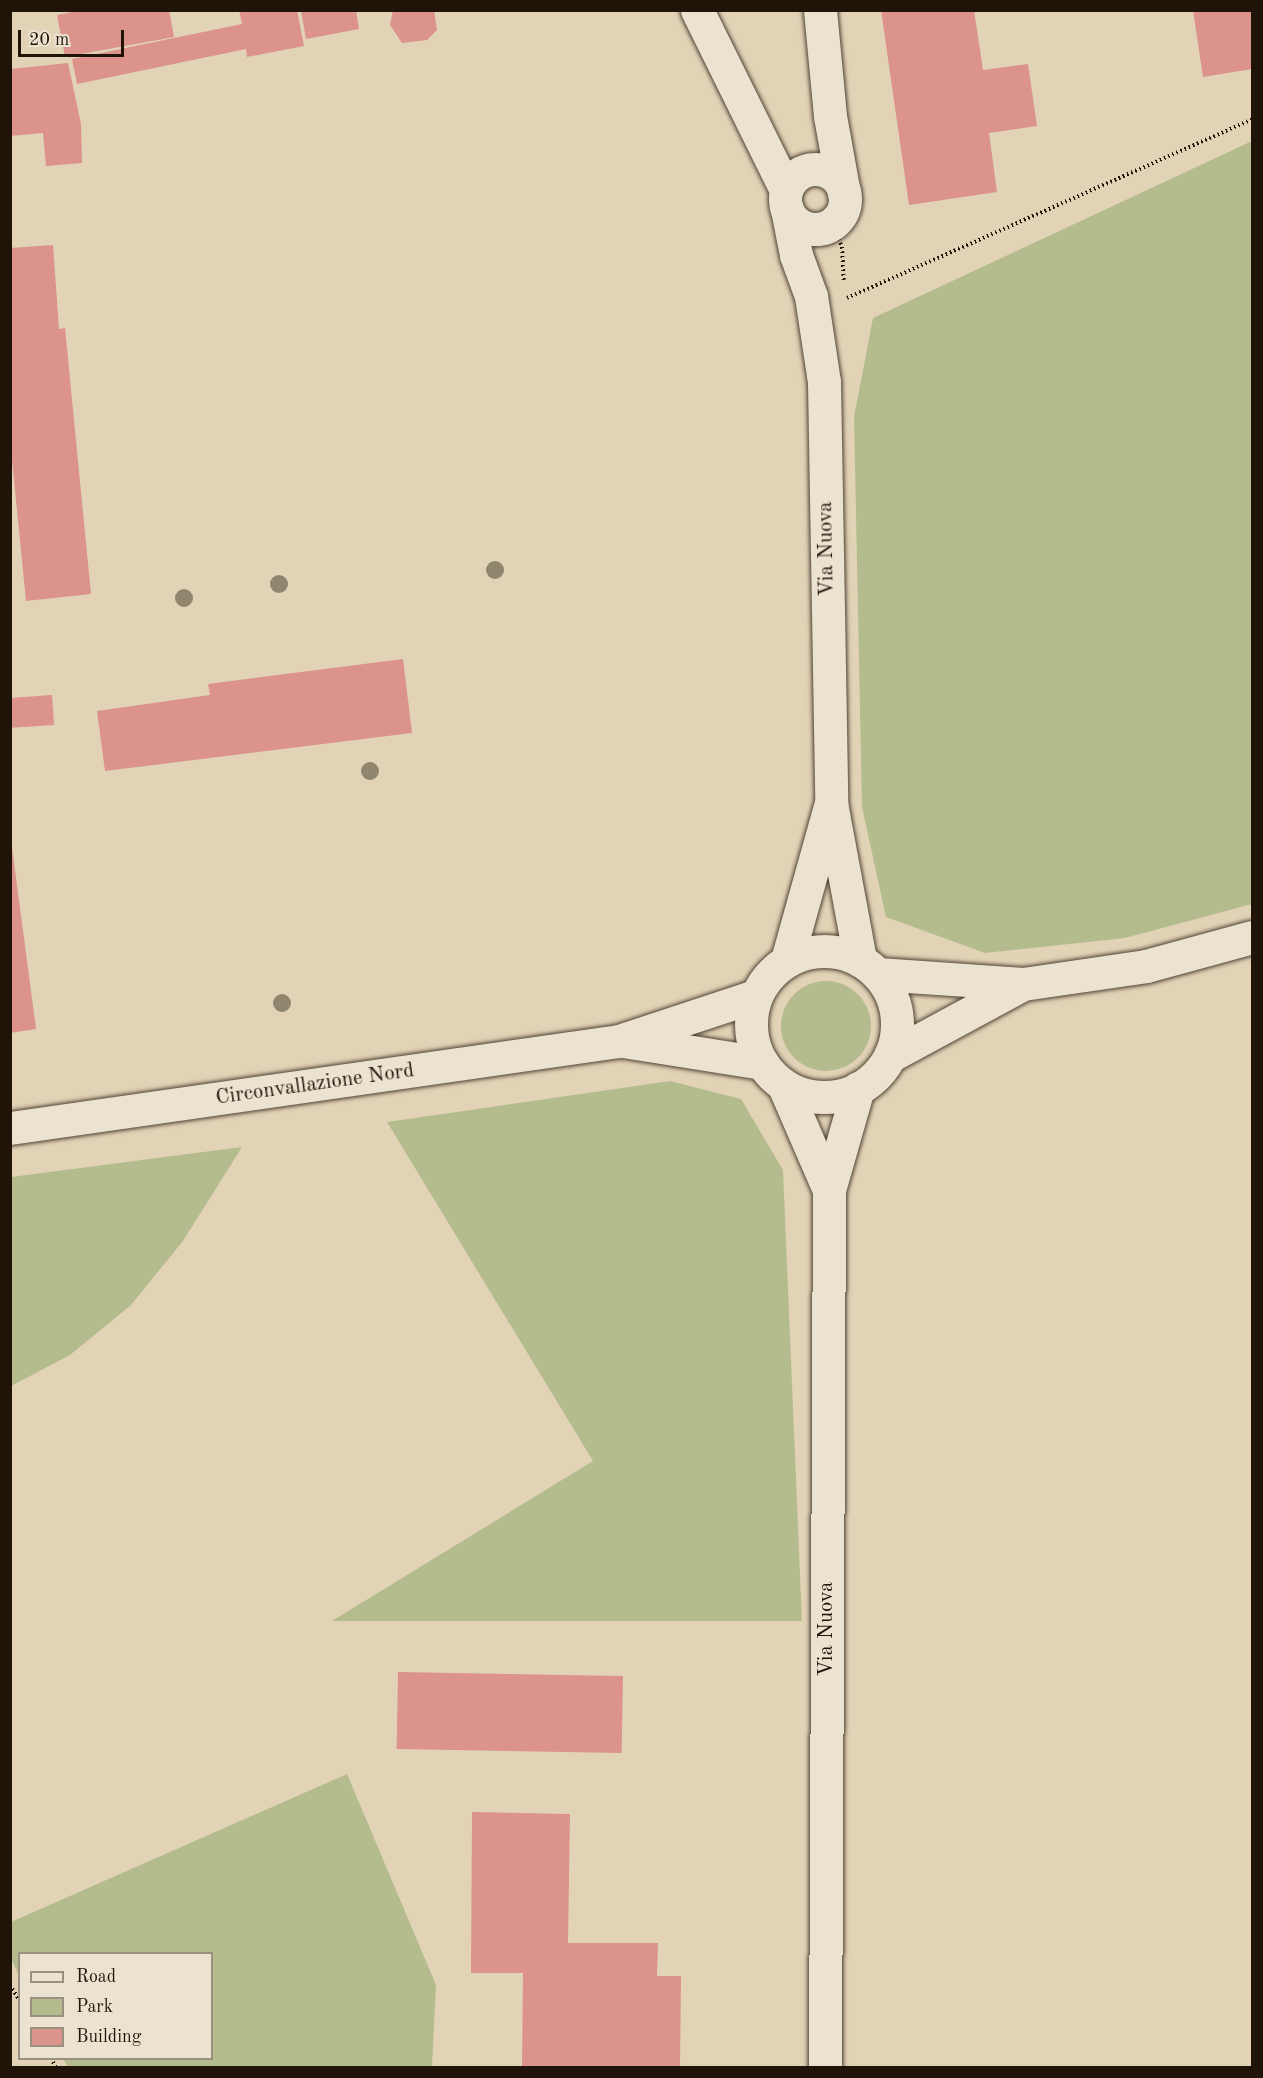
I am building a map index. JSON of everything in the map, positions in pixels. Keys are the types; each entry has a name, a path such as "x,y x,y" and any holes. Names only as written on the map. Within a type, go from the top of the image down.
{"street":[{"name":"Via Nuova","path":"698,10 792,190 796,255 811,296 824,382 831,803 869,967"},
{"path":"820,10 830,116 844,194 841,213 827,226 818,229 799,225 792,190 827,130 830,116"},
{"path":"792,190 826,172 835,177 844,194"},
{"name":"Via Nuova","path":"811,296 815,263 827,226"},
{"name":"Via Nuova","path":"787,960 831,803"},
{"path":"869,967 890,992 897,1013 896,1035 890,1056 876,1075 858,1088 820,1097 773,1074 752,1042 750,1019 755,996 768,976 787,960 812,951 837,951 869,967 1023,984 1146,966 1252,937"},
{"path":"890,1056 1023,984"},
{"name":"Circonvallazione Nord","path":"10,1128 619,1041 755,996"},
{"name":"Circonvallazione Nord","path":"619,1041 773,1074"},
{"name":"Via Nuova","path":"773,1074 829,1190"},
{"name":"Via Nuova","path":"825,2067 829,1190 858,1088"}],"path":[{"path":"846,298 1252,119"},
{"path":"10,1984 18,1998"}],"green space":[{"path":"1252,141 1252,904 1125,938 985,953 886,917 862,807 854,417 873,318"},
{"path":"826,981 843,984 858,994 868,1009 871,1026 868,1043 858,1058 843,1068 826,1071 809,1068 794,1058 784,1043 781,1026 784,1009 794,994 809,984"},
{"path":"670,1081 741,1099 783,1170 802,1621 332,1621 593,1461 387,1122"},
{"path":"242,1147 183,1241 131,1305 70,1355 11,1386 11,1177"},
{"path":"347,1774 436,1985 432,2067 68,2067 64,2060 213,2060 213,1952 18,1952 18,1974 11,1958 11,1922"}],"building":[{"path":"82,10 169,10 174,37 65,57 57,15"},
{"path":"239,10 297,10 304,46 247,57 246,49 77,84 72,59 242,24"},
{"path":"356,10 359,29 306,39 301,11"},
{"path":"393,10 434,10 437,30 427,40 402,43 390,25"},
{"path":"881,10 974,10 983,70 1028,64 1037,126 989,133 997,192 909,205"},
{"path":"1193,10 1252,10 1252,69 1203,77"},
{"path":"68,63 81,124 82,163 46,166 43,133 10,136 10,69"},
{"path":"53,245 59,329 65,328 91,594 26,601 10,440 10,248"},
{"path":"403,659 412,733 105,771 97,711 210,695 208,684"},
{"path":"52,695 54,725 12,728 10,698"},
{"path":"12,847 36,1029 10,1033 10,848"},
{"path":"398,1672 623,1676 622,1753 397,1749"},
{"path":"472,1812 570,1814 568,1943 658,1943 657,1976 681,1976 680,2068 522,2068 523,1973 471,1973"}]}
